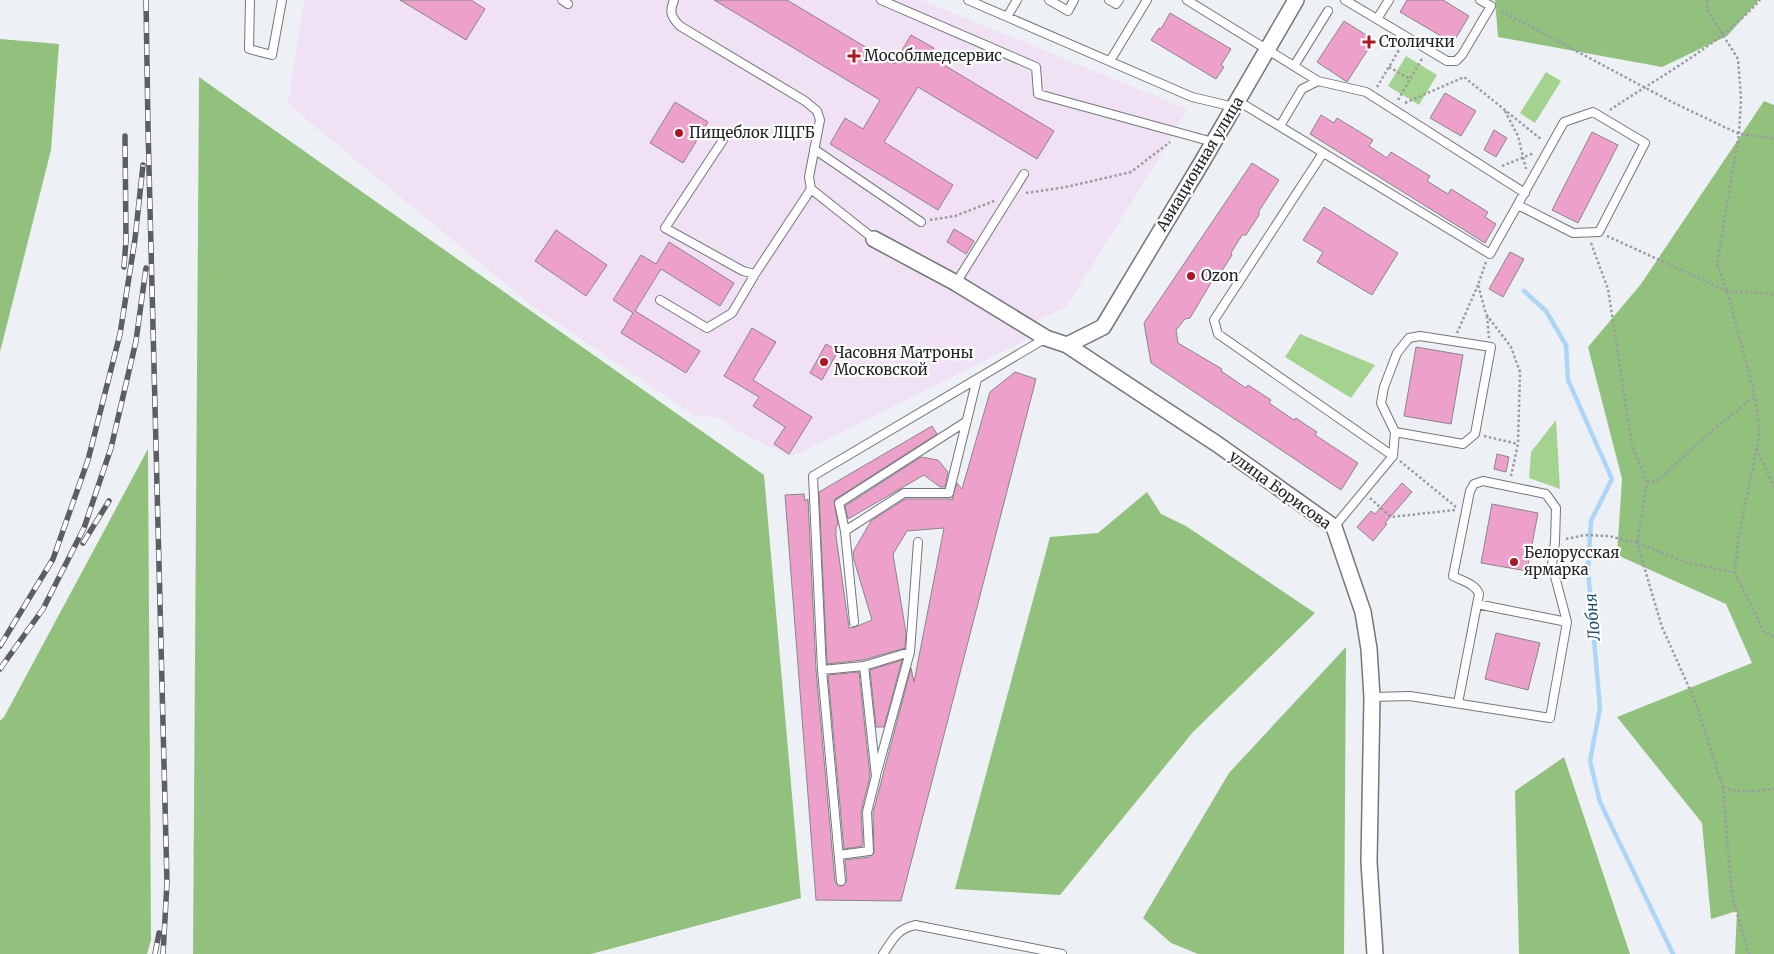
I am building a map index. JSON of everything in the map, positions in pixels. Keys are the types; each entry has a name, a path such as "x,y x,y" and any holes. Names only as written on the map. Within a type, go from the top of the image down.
{"street":[{"name":"Авиационная улица","path":"1067,345 1103,327 1296,0"},
{"name":"улица Борисова","path":"874,239 956,284 1046,338 1067,345 1216,444 1334,527 1363,612 1369,649 1372,697 1369,862 1375,954"}],"lane":[{"path":"250,0 249,49 272,54 282,0"},
{"path":"674,0 670,13 680,26 805,100 817,111 820,120 809,177 811,189 874,239"},
{"path":"881,0 1036,67 1038,94 1213,142"},
{"path":"968,0 1192,97 1236,104 1280,126 1490,254 1564,122 1593,112 1645,143 1599,232 1573,233 1518,205"},
{"path":"1007,17 1017,0"},
{"path":"1049,0 1068,11 1074,0"},
{"path":"1109,0 1116,4 1119,0"},
{"path":"1110,61 1147,0"},
{"path":"1187,0 1318,82 1366,92 1525,193"},
{"path":"1345,0 1447,61 1456,61 1462,55 1490,6 1480,0"},
{"path":"1377,19 1389,0"},
{"path":"1294,66 1328,11"},
{"path":"1280,126 1302,89 1318,82"},
{"path":"722,140 665,228 743,271 755,274"},
{"path":"814,149 921,222"},
{"path":"1324,153 1214,320 1218,334 1393,456"},
{"path":"956,284 1024,174"},
{"path":"660,300 707,328 732,314 755,274 811,189"},
{"path":"1334,527 1393,456 1396,432 1381,403 1384,387 1398,353 1409,338 1420,336 1491,347 1475,434 1463,444 1396,432"},
{"path":"841,881 822,670 813,476 1046,338"},
{"path":"845,531 904,493 949,493 977,379"},
{"path":"854,622 845,531 839,503 968,421"},
{"path":"1372,697 1410,696 1550,718 1567,622 1552,565 1556,508 1546,494 1483,481 1474,484 1470,491 1454,576 1478,589 1479,594 1458,703"},
{"path":"840,855 869,851 867,812 910,652 918,542"},
{"path":"1477,604 1567,622"},
{"path":"822,670 864,666 910,652"},
{"path":"864,666 876,776"},
{"path":"883,954 895,936 904,928 915,925 1062,954"}],"path":[{"path":"1707,0 1708,11 1738,60 1741,100 1739,134 1717,264 1727,291 1756,396 1760,433 1738,538 1735,574 1764,632 1774,637"},
{"path":"1600,116 1723,36 1745,17 1760,0"},
{"path":"1490,6 1739,134 1774,138"},
{"path":"1372,96 1407,37"},
{"path":"1392,109 1428,50"},
{"path":"1390,67 1410,79"},
{"path":"1392,109 1464,77 1550,147 1490,171"},
{"path":"1504,110 1518,136 1529,184"},
{"path":"921,222 955,216 1012,194 1066,187 1132,172 1170,142 1179,141"},
{"path":"1599,232 1727,291 1774,294"},
{"path":"1587,233 1608,289 1632,446 1647,482 1637,543 1662,627 1695,701 1722,788 1732,896 1749,954"},
{"path":"1454,341 1490,254"},
{"path":"1478,285 1486,314 1491,347"},
{"path":"1486,314 1511,347 1520,372 1518,444 1508,485"},
{"path":"1647,482 1657,481 1713,430 1756,396"},
{"path":"1475,434 1518,444"},
{"path":"1757,448 1774,487"},
{"path":"1364,492 1390,517 1459,510 1393,456"},
{"path":"1555,542 1585,535 1609,536 1637,543 1686,562 1735,574"},
{"path":"1722,788 1742,792 1774,788"}],"shaded area":[{"path":"304,0 922,0 1187,109 1169,142 1066,307 1036,321 1030,338 791,457 745,435 719,418 694,415 532,306 288,104"}],"green space":[{"path":"1495,0 1759,0 1727,36 1662,67 1498,37"},
{"path":"0,39 59,44 51,150 0,352"},
{"path":"1406,56 1437,75 1419,105 1388,86"},
{"path":"1546,72 1561,81 1535,123 1520,113"},
{"path":"199,77 764,475 801,898 591,954 193,954"},
{"path":"1764,101 1774,105 1774,954 1735,954 1737,911 1711,919 1702,823 1617,717 1752,663 1726,604 1617,555 1622,479 1588,347 1641,284"},
{"path":"1300,334 1375,365 1351,398 1285,357"},
{"path":"1556,420 1560,489 1529,478 1531,452"},
{"path":"148,449 151,940 147,954 0,954 0,721 4,717"},
{"path":"1147,492 1161,514 1186,526 1315,613 1193,732 1060,895 955,889 1050,537 1098,533"},
{"path":"1346,647 1344,954 1198,954 1171,943 1143,918 1229,773"},
{"path":"1564,757 1630,954 1519,954 1515,791"}],"building":[{"path":"400,0 471,0 485,9 466,40"},
{"path":"714,0 787,0 894,64 911,35 934,48 929,56 1054,131 1037,159 918,87 884,142 953,185 938,210 830,144 845,118 863,129 880,100"},
{"path":"1407,0 1443,0 1469,16 1453,43 1400,12"},
{"path":"1170,13 1231,49 1221,65 1224,67 1216,79 1151,40 1159,28 1161,29"},
{"path":"1344,21 1374,40 1347,82 1317,62"},
{"path":"1445,93 1476,111 1461,136 1430,118"},
{"name":"Пищеблок ЛЦГБ","path":"675,102 708,122 683,163 650,143"},
{"path":"1321,115 1334,123 1337,118 1373,140 1369,146 1387,158 1391,152 1430,176 1427,181 1448,194 1451,189 1488,212 1485,217 1496,224 1485,243 1310,134"},
{"path":"1494,130 1507,138 1496,157 1484,150"},
{"path":"1592,132 1618,145 1578,223 1552,210"},
{"path":"1252,163 1279,180 1259,211 1259,215 1246,235 1242,235 1231,253 1232,255 1218,277 1215,276 1190,318 1185,319 1176,330 1178,343 1222,369 1221,371 1246,388 1248,385 1271,400 1269,403 1294,420 1296,418 1317,432 1315,435 1358,463 1341,490 1151,363 1144,323"},
{"path":"1324,207 1398,253 1372,295 1317,262 1323,252 1303,240"},
{"path":"954,229 974,241 966,254 947,242"},
{"path":"556,230 607,265 586,296 535,261"},
{"path":"669,242 734,283 720,306 661,269 635,311 700,351 686,373 621,333 633,313 613,300 641,255 656,264"},
{"path":"1510,252 1524,259 1503,297 1489,289"},
{"path":"752,328 776,342 753,380 812,417 789,454 774,444 785,427 753,406 759,397 724,376"},
{"name":"Часовня Матроны Московской","path":"826,344 838,351 822,380 810,373"},
{"path":"1416,347 1463,355 1451,424 1404,416"},
{"path":"1015,372 1036,379 901,901 816,900 785,495 804,494 805,501 808,499 816,670 835,882 838,886 842,886 847,881 845,860 870,857 874,853 873,813 911,668 914,682 944,528 907,531 893,554 906,633 905,648 863,660 827,664 819,492 932,426 937,434 834,500 838,525 836,527 836,536 849,628 855,627 872,620 853,552 871,521 905,499 954,499 952,497 957,483 962,489 990,392"},
{"path":"1497,454 1509,457 1506,472 1494,469"},
{"path":"921,457 938,460 948,472 945,487 940,487 924,475 848,519 845,506"},
{"path":"1402,483 1412,492 1385,523 1387,524 1373,541 1357,527 1371,511 1375,514"},
{"path":"1492,504 1538,513 1527,571 1481,563"},
{"path":"1496,633 1540,643 1528,690 1485,679"},
{"path":"902,660 884,727 876,727 870,670"},
{"path":"859,672 870,776 861,812 863,846 844,849 828,675"}],"waterway":[{"name":"Лобня","path":"1524,291 1546,311 1566,345 1568,380 1612,479 1591,521 1588,570 1600,708 1590,761 1600,802 1673,954"}],"railway":[{"path":"146,0 167,883 163,954"},
{"path":"124,267 126,240 125,136"},
{"path":"0,646 53,559 88,460 120,334 135,239 143,165"},
{"path":"0,669 43,609 84,528 111,448 136,341 146,268"},
{"path":"83,543 109,501"},
{"path":"155,954 159,933"}],"place":[{"name":"Столички","path":"1369,42"},
{"name":"Мособлмедсервис","path":"854,56"},
{"name":"Пищеблок ЛЦГБ","path":"679,133"},
{"name":"Ozon","path":"1191,276"},
{"name":"Часовня Матроны Московской","path":"824,362"},
{"name":"Белорусская ярмарка","path":"1514,562"}]}
